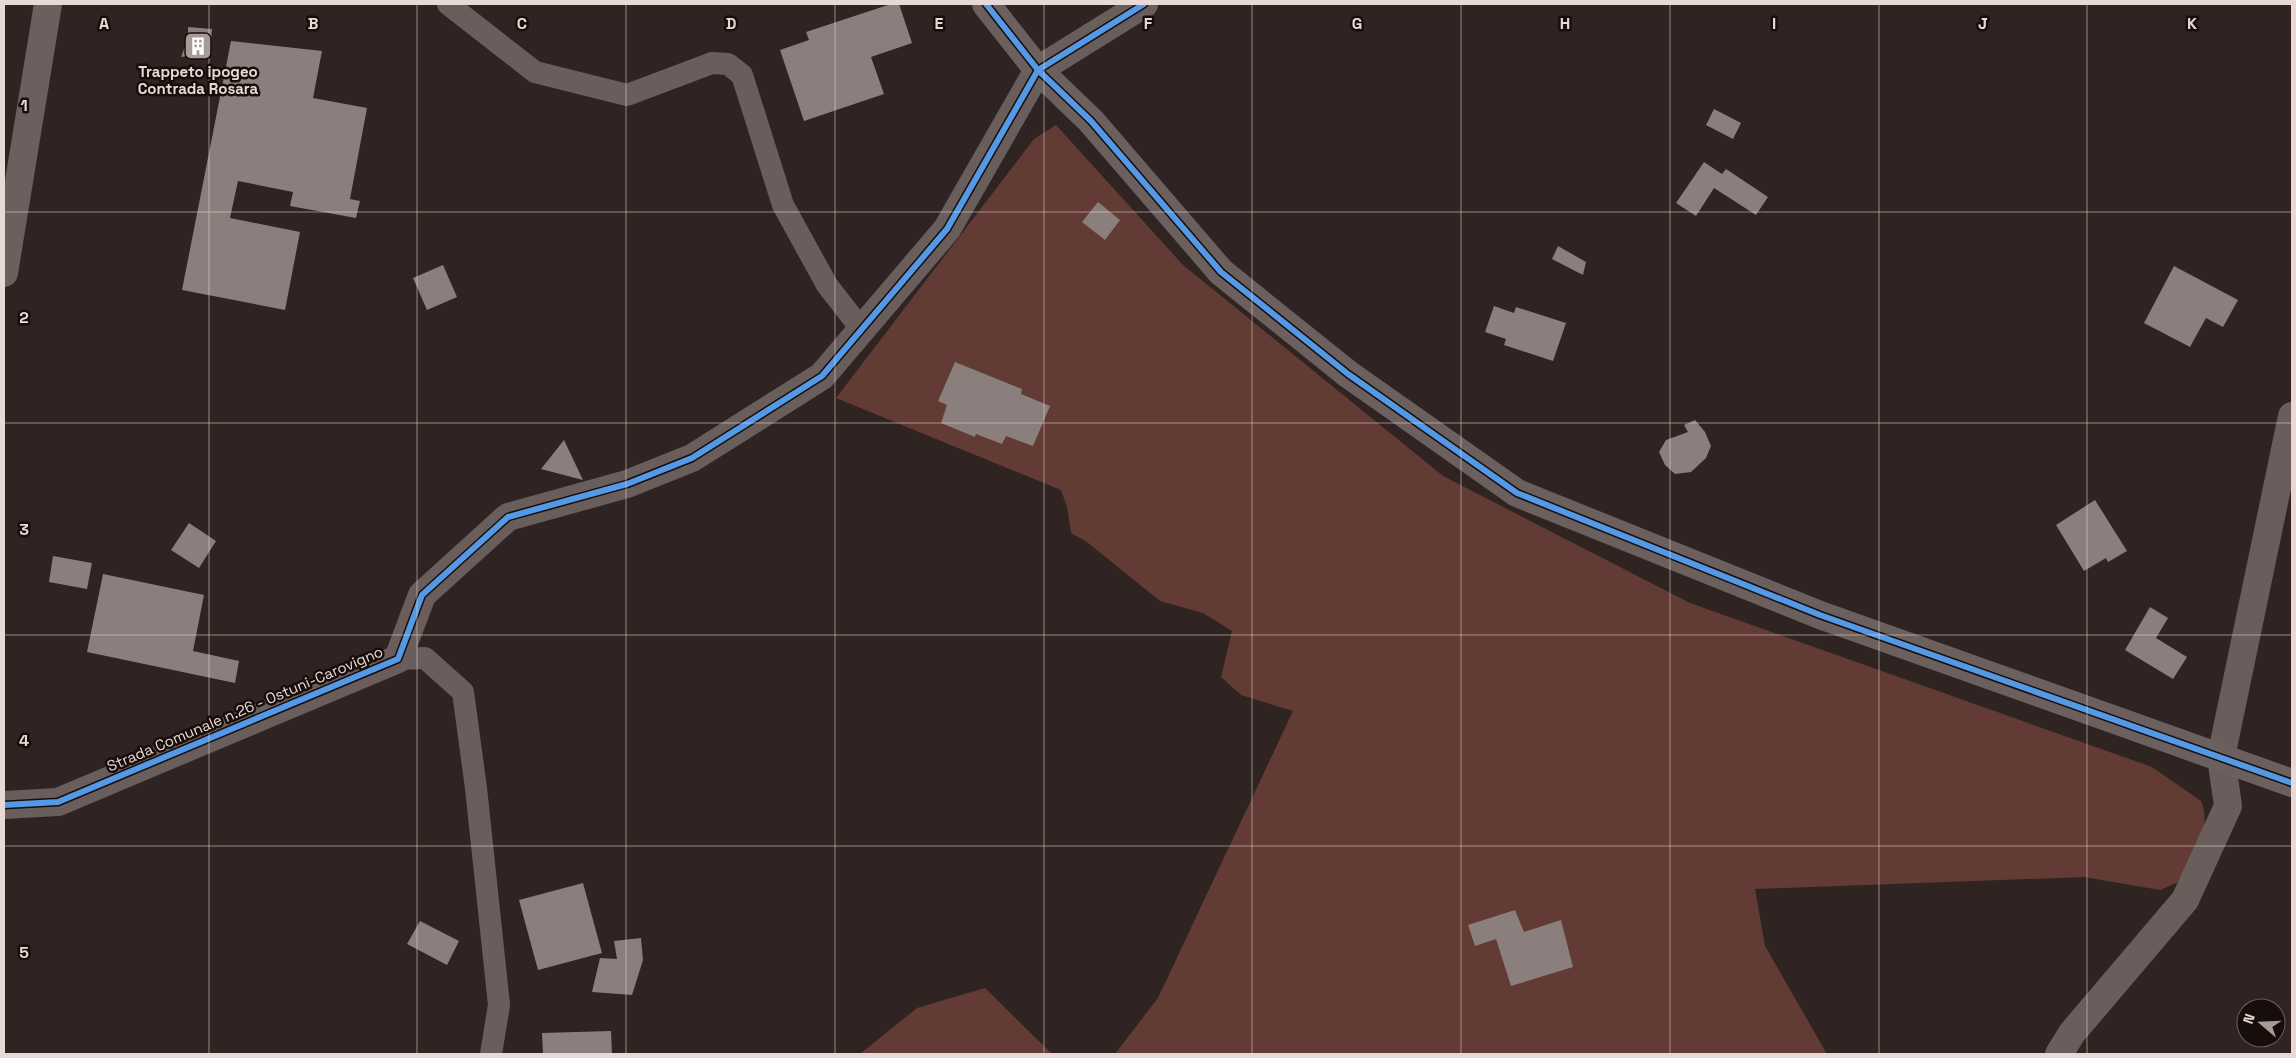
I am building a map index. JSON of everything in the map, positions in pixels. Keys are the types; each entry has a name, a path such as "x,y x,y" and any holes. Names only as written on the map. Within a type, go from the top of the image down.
{"street":[{"path":"4,272 48,4"},
{"path":"986,4 1038,70 1091,120 1221,272 1348,374 1517,493 1820,615 2292,783"},
{"name":"Strada Comunale n.26 - Ostuni-Carovigno","path":"4,805 58,802 398,659 422,595 508,517 627,484 692,458 822,376 946,229 1038,70 1144,4"},
{"path":"2059,1054 2072,1033 2185,900 2228,806 2221,757 2292,416"}],"lane":[{"path":"448,4 535,72 627,95 712,63 728,64 742,75 783,205 828,285 862,330"},
{"path":"398,659 424,658 463,692 476,788 499,1005 491,1054"}],"shaded area":[{"path":"1056,125 1183,265 1443,476 1690,603 2152,767 2201,801 2204,812 2203,833 2195,853 2178,882 2160,890 2084,877 1755,889 1765,946 1827,1054 1115,1054 1158,998 1293,711 1241,695 1221,677 1232,631 1203,613 1160,601 1087,542 1071,533 1067,507 1061,490 836,398 1034,139"},
{"path":"985,988 1052,1054 860,1054 917,1008"}],"building":[{"path":"891,4 899,4 912,43 871,57 884,94 804,121 780,50 809,40 806,32"},
{"name":"Trappeto ipogeo Contrada Rosara","path":"188,27 212,29 210,52 181,57 188,39"},
{"path":"231,41 322,51 313,98 367,108 350,199 360,201 356,218 290,206 293,192 238,181 230,218 300,232 285,310 182,290"},
{"path":"1714,109 1741,123 1733,139 1706,125"},
{"path":"1704,162 1722,174 1726,169 1768,197 1756,215 1714,188 1696,216 1676,203"},
{"path":"1098,202 1120,220 1105,240 1082,222"},
{"path":"1558,246 1586,262 1583,275 1552,259"},
{"path":"443,265 457,297 427,310 413,278"},
{"path":"2174,266 2238,300 2223,327 2206,318 2190,347 2144,323"},
{"path":"1494,306 1514,313 1516,307 1566,323 1553,361 1504,345 1506,339 1485,332"},
{"path":"955,362 1022,389 1021,394 1050,406 1033,446 1006,436 1002,444 976,434 975,437 941,423 947,405 938,401"},
{"path":"1695,420 1705,432 1711,446 1706,458 1691,472 1675,474 1665,465 1659,452 1666,440 1688,432 1684,425"},
{"path":"564,440 583,480 541,469"},
{"path":"2095,500 2127,551 2108,562 2106,558 2084,571 2056,525"},
{"path":"189,523 216,541 199,568 171,550"},
{"path":"53,556 92,563 87,589 49,582"},
{"path":"103,574 204,595 193,651 239,661 235,683 87,652"},
{"path":"2150,607 2168,618 2156,638 2187,657 2173,679 2125,650"},
{"path":"583,883 602,953 538,970 519,900"},
{"path":"1515,910 1524,932 1561,920 1573,967 1511,986 1496,939 1475,946 1468,925"},
{"path":"420,921 459,941 447,965 407,944"},
{"path":"641,938 643,960 632,995 592,992 600,958 617,959 614,941"},
{"path":"611,1031 612,1054 543,1054 542,1033"}],"cycle path":[{"path":"986,4 1038,70 1091,121 1221,272 1348,374 1517,493 1820,615 2292,783"},
{"path":"4,805 58,802 398,659 422,595 508,517 627,484 692,458 822,376 947,229 1038,70 1144,4"}],"place":[{"name":"Trappeto ipogeo Contrada Rosara","path":"198,46"}]}
